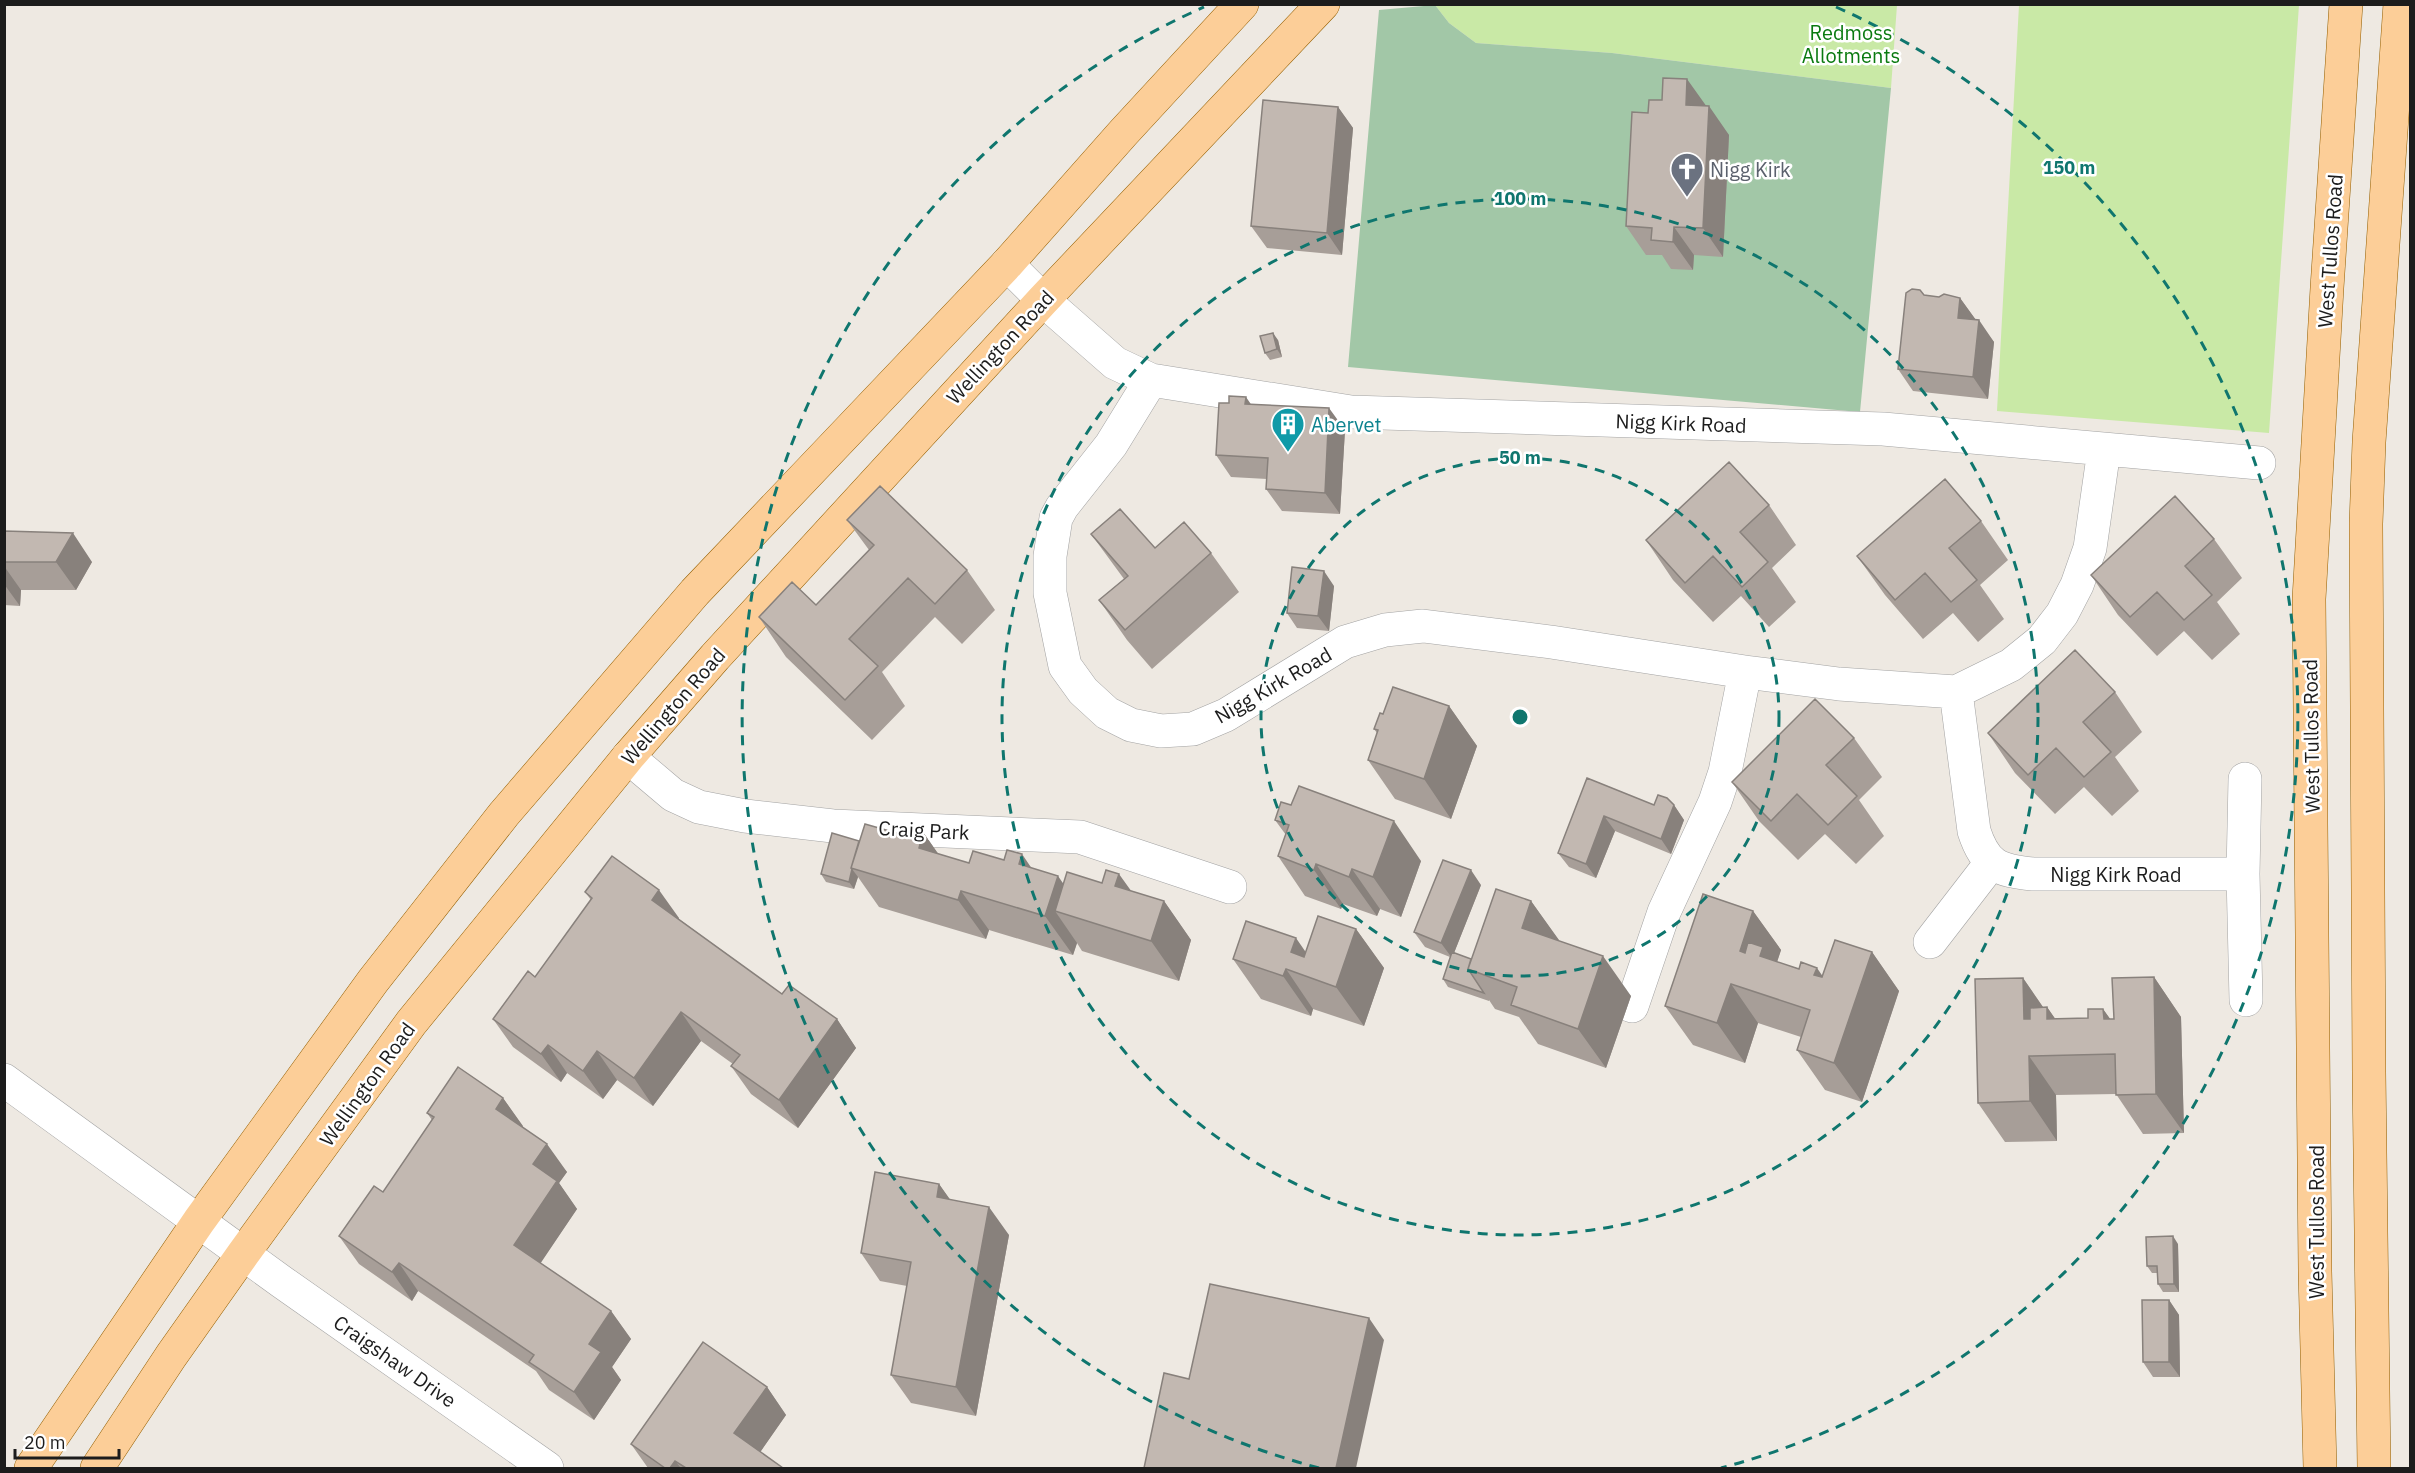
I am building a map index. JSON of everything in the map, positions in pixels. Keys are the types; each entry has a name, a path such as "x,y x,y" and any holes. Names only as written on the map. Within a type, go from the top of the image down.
{"main road":[{"path":"31,1468 199,1221 373,981 504,814 695,592 1007,264 1242,4"},
{"name":"Wellington Road","path":"97,1468 171,1356 411,1023 628,757 715,657 1043,300 1323,4"},
{"name":"West Tullos Road","path":"2320,1468 2315,1259 2309,599 2346,4"},
{"path":"2374,1468 2366,524 2369,442 2400,4"}],"street":[{"name":"Nigg Kirk Road","path":"1007,264 1043,300 1115,363 1151,380 1351,412 1883,429 2259,463"},
{"name":"Nigg Kirk Road","path":"1151,380 1111,445 1062,507 1056,518 1050,556 1050,593 1065,666 1083,691 1107,713 1131,724 1161,731 1193,729 1226,715 1345,642 1385,630 1423,626 1551,642 1839,684 1956,692"},
{"path":"1930,942 1991,863 1980,849 1974,831 1956,692 2011,665 2042,640 2062,614 2077,585 2090,548 2104,450"},
{"path":"1632,1006 1664,912 1722,782 1745,672"},
{"name":"Craig Park","path":"628,757 673,795 699,807 745,816 833,826 1080,837 1230,887"},
{"path":"2245,779 2243,873 2246,1000"},
{"name":"Nigg Kirk Road","path":"1991,863 2009,872 2033,874 2243,873"},
{"name":"Craigshaw Drive","path":"4,1080 243,1254 547,1468"}],"green space":[{"name":"Redmoss Allotments","path":"1435,5 1897,5 1891,88 1612,53 1476,43 1449,23"},
{"path":"1435,5 1449,23 1476,43 1612,53 1891,88 1860,412 1348,367 1379,10"},
{"path":"2019,5 2299,5 2269,433 1997,411"}],"building":[{"path":"1663,78 1687,79 1686,105 1709,106 1703,228 1674,227 1673,242 1651,240 1652,228 1626,226 1632,112 1648,113 1649,100 1662,100"},
{"path":"1263,100 1338,107 1327,233 1251,226"},
{"path":"1912,289 1920,290 1924,295 1939,297 1944,294 1960,298 1958,318 1979,320 1973,377 1898,369 1906,293"},
{"path":"1273,333 1277,349 1265,353 1260,336"},
{"name":"Abervet","path":"1229,396 1246,397 1245,404 1329,408 1325,493 1266,489 1268,458 1216,455 1219,403 1229,403"},
{"path":"1729,462 1769,505 1740,532 1768,562 1742,587 1713,556 1685,583 1646,540"},
{"path":"1945,479 1981,521 1949,548 1977,580 1951,602 1925,573 1895,600 1857,556"},
{"path":"880,486 967,570 935,604 908,578 849,639 878,666 845,700 759,617 792,582 816,605 874,545 847,520"},
{"path":"2175,496 2214,539 2185,566 2212,595 2184,620 2157,592 2130,617 2091,575"},
{"path":"1120,509 1155,548 1184,522 1211,553 1125,630 1099,600 1128,576 1091,534"},
{"path":"4,531 73,533 56,562 4,562"},
{"path":"1292,567 1324,571 1318,616 1287,613"},
{"path":"2075,650 2115,692 2083,722 2111,752 2084,777 2056,748 2028,775 1988,733"},
{"path":"1393,687 1449,706 1424,779 1368,760 1378,730 1374,729 1380,713 1383,714"},
{"path":"1815,699 1854,738 1826,765 1857,796 1828,825 1797,794 1771,821 1732,782"},
{"path":"1587,778 1654,805 1658,795 1667,798 1674,805 1661,839 1604,816 1586,864 1558,853"},
{"path":"1299,786 1394,821 1373,877 1352,869 1349,877 1316,864 1314,870 1278,856 1289,825 1275,820 1281,802 1291,805"},
{"path":"865,824 907,836 909,828 923,832 919,848 969,863 973,851 1004,860 1007,850 1022,854 1019,864 1058,876 1045,916 961,891 958,900 851,868"},
{"path":"832,833 859,841 849,882 821,874"},
{"path":"612,856 659,890 652,900 782,994 789,985 837,1019 779,1100 731,1066 740,1055 681,1012 634,1078 597,1051 583,1071 548,1045 541,1054 493,1019 528,971 535,977 592,898 585,892"},
{"path":"1443,860 1471,870 1441,943 1414,932"},
{"path":"1106,870 1119,874 1115,886 1164,901 1151,941 1055,911 1067,872 1102,883"},
{"path":"1496,889 1531,901 1522,928 1603,956 1578,1029 1511,1005 1517,987 1468,969"},
{"path":"1703,894 1753,911 1740,951 1745,953 1748,942 1763,947 1760,956 1799,969 1801,962 1817,968 1814,975 1822,977 1835,940 1872,952 1834,1063 1797,1050 1810,1010 1731,984 1717,1023 1665,1006"},
{"path":"1318,916 1356,929 1336,987 1286,969 1283,976 1233,959 1246,921 1296,938 1291,952 1304,957"},
{"path":"1452,952 1471,959 1468,969 1484,993 1443,979"},
{"path":"2154,977 2156,1094 2116,1095 2115,1054 2029,1056 2030,1101 1978,1103 1975,979 2023,978 2024,1019 2030,1019 2030,1008 2047,1007 2047,1019 2088,1018 2088,1009 2103,1009 2104,1019 2114,1019 2112,978"},
{"path":"458,1067 503,1098 496,1109 547,1144 533,1164 557,1181 514,1245 611,1311 589,1344 601,1352 574,1392 529,1362 534,1355 399,1263 392,1272 339,1236 374,1186 383,1192 434,1117 427,1113"},
{"path":"875,1172 939,1184 937,1197 989,1207 956,1387 891,1375 911,1262 861,1253"},
{"path":"2173,1236 2174,1284 2158,1284 2157,1266 2147,1266 2146,1237"},
{"path":"1210,1284 1369,1318 1336,1468 1144,1468 1164,1373 1189,1379"},
{"path":"2142,1300 2169,1300 2169,1362 2143,1362"},
{"path":"703,1342 767,1387 734,1433 783,1468 686,1468 675,1461 670,1468 665,1468 631,1444"}],"place":[{"name":"Nigg Kirk","path":"1687,198"},
{"name":"Abervet","path":"1288,453"}]}
